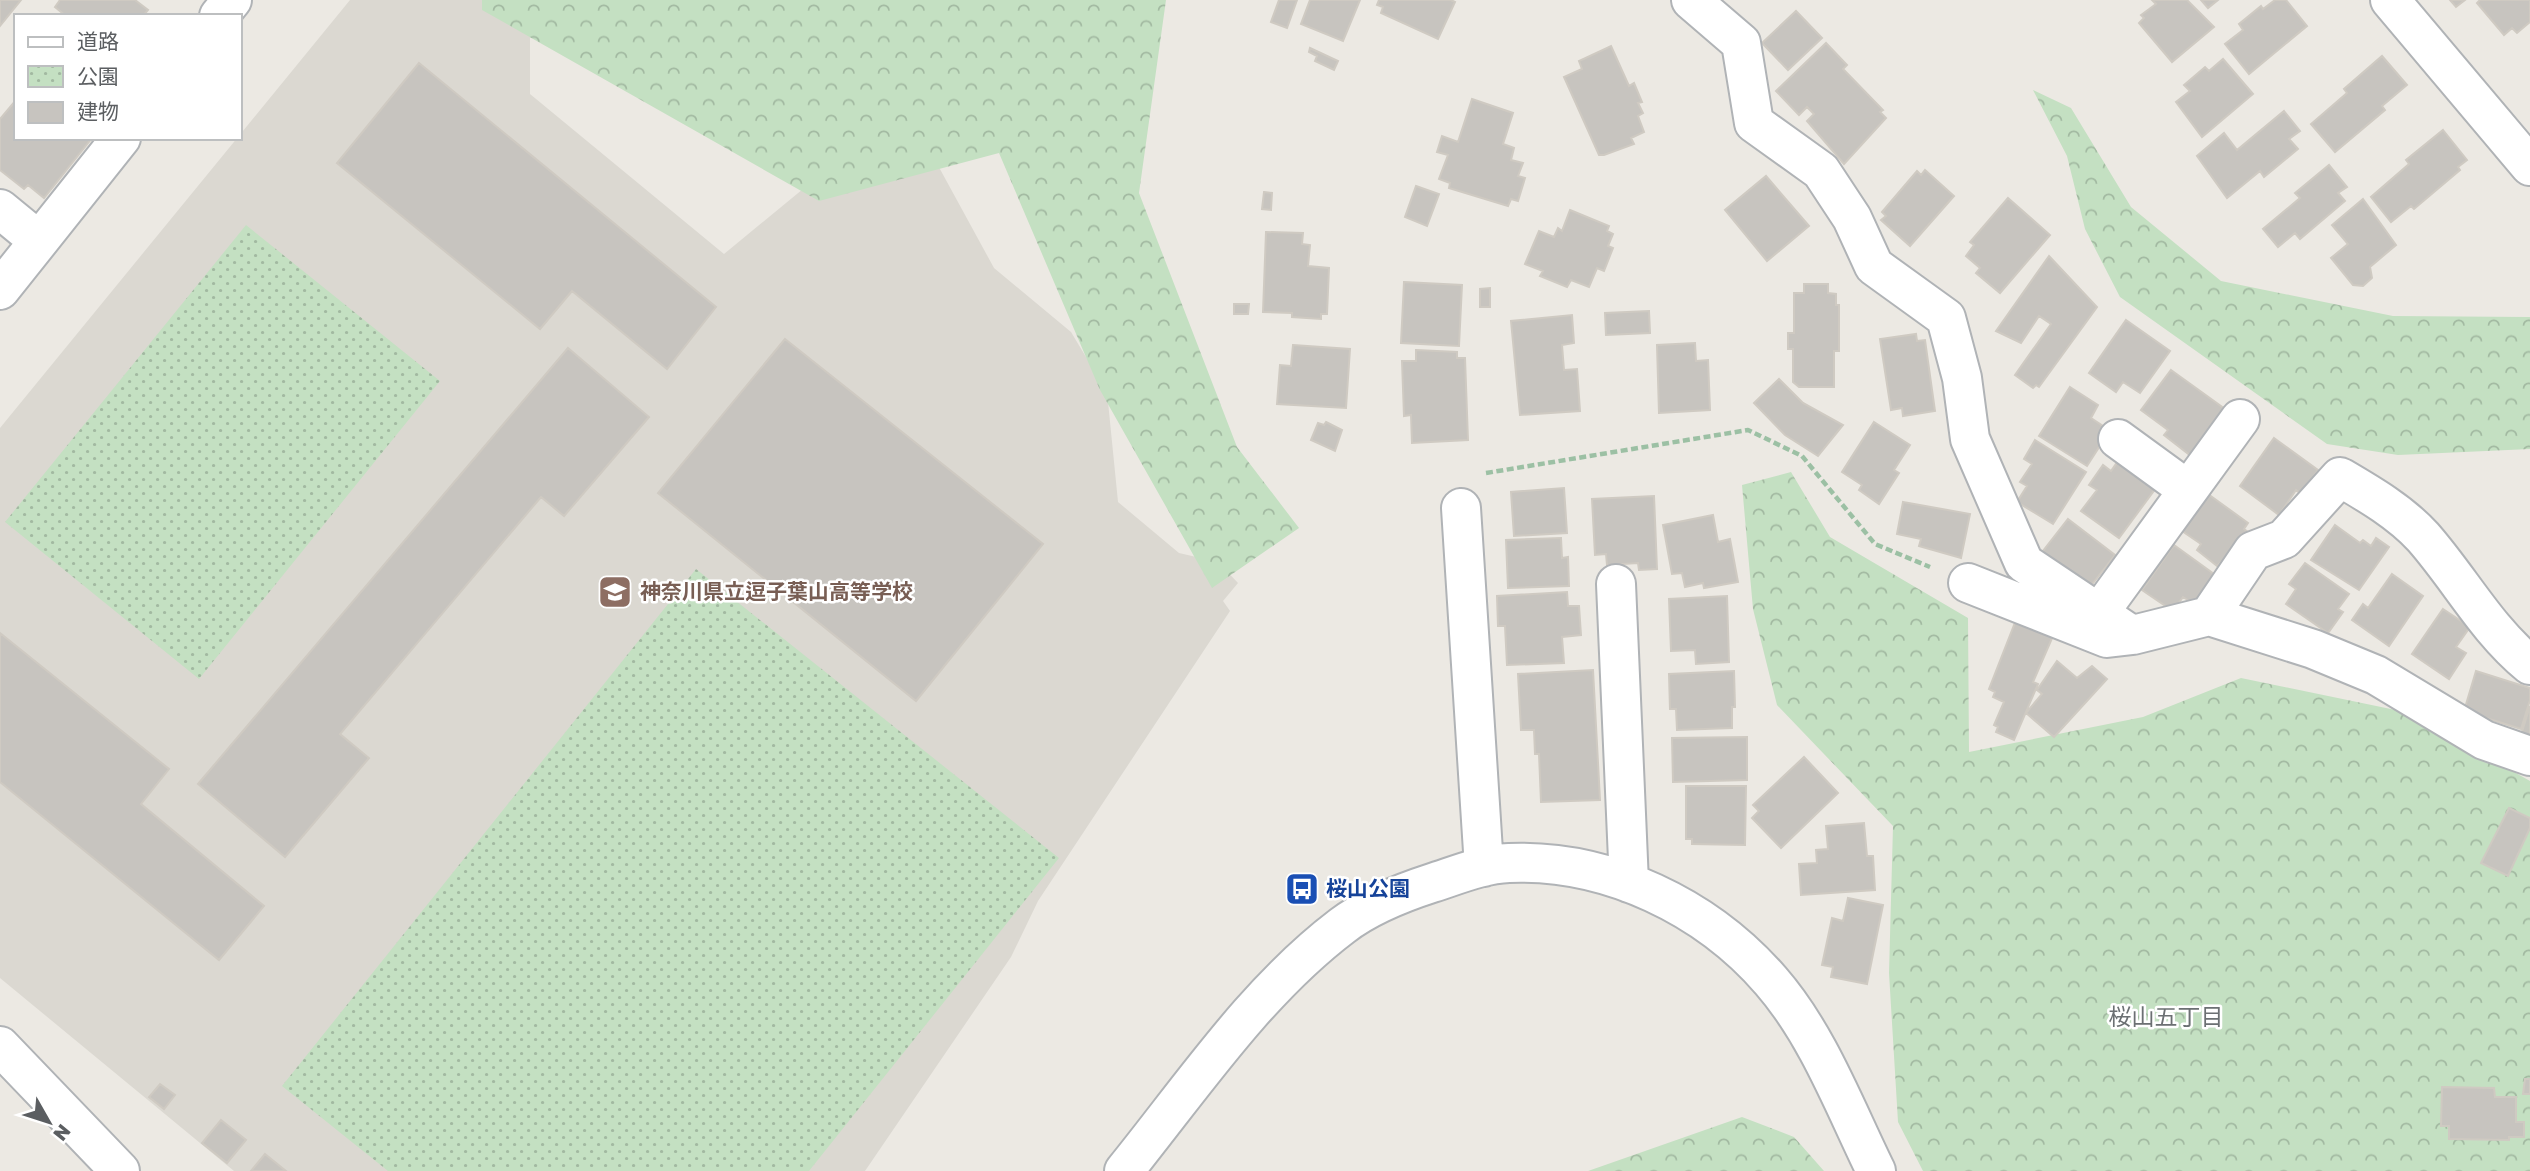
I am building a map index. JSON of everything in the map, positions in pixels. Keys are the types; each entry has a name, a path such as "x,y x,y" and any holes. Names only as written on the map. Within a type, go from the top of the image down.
{"street":[{"path":"221,14 232,0"},
{"path":"1691,0 1741,43 1754,123 1821,171 1852,218 1874,266 1946,318 1962,379 1970,439 2024,563 2130,634"},
{"path":"2390,0 2530,166"},
{"path":"0,290 119,140"},
{"path":"0,209 39,241"},
{"path":"2099,613 2240,419"},
{"path":"2118,439 2188,490"},
{"path":"2209,616 2253,551 2284,539 2340,477 2375,497 2422,536 2509,648 2530,665"},
{"path":"1461,508 1484,867"},
{"path":"1968,583 2107,638 2209,616 2313,649 2376,675 2484,740 2530,756"},
{"path":"1616,584 1629,883"},
{"path":"1124,1171 1250,1015 1285,975 1323,942 1369,909 1409,890 1484,867 1507,863 1566,866 1629,883 1647,890 1723,933 1771,982 1812,1041 1876,1171"},
{"path":"0,1046 120,1171"}],"path":[{"path":"1461,508 1461,478 1748,430 1801,456 1875,544 1968,583"}],"shaded area":[{"name":"神奈川県立逗子葉山高等学校","path":"350,0 530,0 530,94 724,254 905,105 994,268 1071,332 1107,392 1118,502 1179,553 1218,562 1238,583 1223,601 1230,611 1038,901 1011,957 865,1171 234,1171 0,978 0,428 236,140 242,140 242,132"}],"green space":[{"path":"482,0 1166,0 1139,193 1237,447 1299,528 1212,588 1100,390 999,153 819,201 482,10"},
{"path":"2033,90 2071,108 2131,207 2221,281 2393,316 2530,317 2530,449 2398,455 2327,444 2120,297 2085,229 2067,156"},
{"path":"246,225 440,381 199,679 5,522"},
{"path":"1791,472 1830,537 1968,618 1969,752 2143,717 2241,678 2410,713 2530,781 2530,1171 1923,1171 1898,1122 1889,973 1893,826 1777,705 1753,609 1742,485"},
{"path":"696,569 1059,858 809,1171 388,1171 282,1086"},
{"path":"1742,1117 1794,1137 1824,1171 1588,1171"}],"building":[{"path":"0,0 21,0 0,26"},
{"path":"60,0 135,0 148,10 145,14 64,14 55,7"},
{"path":"1279,0 1297,0 1287,28 1271,22"},
{"path":"1310,0 1360,0 1343,41 1301,24"},
{"path":"1379,0 1455,2 1438,39 1381,13 1383,7 1377,5"},
{"path":"2152,0 2187,0 2214,27 2172,62 2139,23 2144,18 2141,15 2156,4"},
{"path":"2201,0 2218,0 2208,8"},
{"path":"2275,0 2286,0 2307,26 2249,74 2225,44 2243,30 2239,24 2261,6 2263,9"},
{"path":"2450,0 2465,0 2456,7"},
{"path":"2480,0 2530,0 2530,22 2517,33 2512,28 2504,35 2477,3"},
{"path":"1796,11 1822,38 1788,70 1762,43"},
{"path":"1826,43 1847,65 1843,69 1883,110 1880,112 1886,118 1844,164 1807,121 1814,114 1807,107 1799,115 1776,91"},
{"path":"1611,46 1629,86 1634,83 1642,102 1638,103 1643,113 1638,116 1644,132 1631,138 1634,144 1599,155 1564,77 1582,69 1579,61"},
{"path":"1310,48 1338,61 1334,70 1315,61 1317,56 1309,52"},
{"path":"2382,56 2407,85 2382,106 2385,110 2335,152 2311,124 2347,93 2344,89"},
{"path":"2223,59 2253,94 2202,137 2176,102 2190,91 2184,85 2205,67 2209,71"},
{"path":"419,63 716,307 667,369 572,291 540,329 337,163"},
{"path":"1472,99 1513,113 1503,144 1514,148 1511,160 1523,163 1518,176 1525,178 1518,201 1511,199 1508,206 1449,188 1450,183 1439,179 1448,155 1437,152 1442,136 1458,142"},
{"path":"14,102 14,140 90,140 44,198 28,185 24,189 0,170 0,119"},
{"path":"2284,111 2300,131 2289,139 2298,149 2264,177 2260,171 2227,198 2197,156 2224,133 2237,150"},
{"path":"2443,130 2467,160 2458,167 2460,170 2414,209 2411,206 2391,222 2371,197 2409,164 2406,160"},
{"path":"2329,165 2347,187 2338,193 2345,201 2300,239 2295,233 2278,247 2263,229 2300,198 2295,193"},
{"path":"1925,170 1954,196 1910,246 1881,220 1886,216 1882,212 1917,171 1921,175"},
{"path":"1766,176 1809,226 1767,261 1725,210"},
{"path":"1416,186 1439,194 1427,226 1405,217"},
{"path":"1264,192 1272,193 1271,210 1262,209"},
{"path":"2008,198 2050,235 2000,293 1976,273 1980,268 1966,256 1974,245 1970,242"},
{"path":"2363,199 2396,245 2370,267 2372,278 2363,286 2353,285 2331,258 2348,244 2332,225"},
{"path":"1570,210 1609,226 1607,231 1613,234 1608,246 1613,248 1604,271 1597,268 1589,287 1571,280 1567,287 1540,276 1543,271 1525,264 1539,231 1554,237 1558,228 1562,231"},
{"path":"1266,232 1303,233 1302,244 1310,245 1308,266 1329,268 1327,314 1321,314 1321,319 1292,317 1292,313 1263,312"},
{"path":"2049,256 2097,307 2039,387 2036,385 2033,388 2015,375 2051,324 2039,316 2021,343 1996,331"},
{"path":"1404,282 1462,285 1459,346 1401,343"},
{"path":"1804,284 1828,284 1828,293 1836,294 1836,305 1839,305 1839,351 1834,351 1834,387 1799,387 1793,382 1793,349 1788,349 1788,333 1794,333 1794,293 1804,293"},
{"path":"1490,288 1490,307 1480,307 1480,289"},
{"path":"1234,304 1249,304 1248,314 1234,314"},
{"path":"1649,311 1650,333 1606,335 1605,313"},
{"path":"1572,315 1574,343 1562,345 1564,370 1577,369 1580,411 1520,415 1511,321"},
{"path":"2126,320 2170,351 2140,393 2123,382 2116,392 2089,373"},
{"path":"1916,334 1917,341 1925,340 1935,411 1903,416 1902,408 1891,410 1880,339"},
{"path":"785,339 1043,544 916,701 658,493"},
{"path":"1695,343 1696,361 1708,360 1710,410 1659,413 1657,345"},
{"path":"1293,345 1350,349 1346,408 1277,404 1280,365 1291,366"},
{"path":"568,348 649,417 564,516 541,497 340,734 369,758 285,857 198,784"},
{"path":"1416,350 1457,352 1457,358 1465,358 1468,440 1412,443 1411,415 1404,416 1402,361 1416,361"},
{"path":"2171,370 2225,409 2191,456 2164,435 2168,430 2141,410"},
{"path":"1779,379 1803,403 1843,425 1818,456 1785,435 1754,403"},
{"path":"2070,387 2098,405 2091,418 2106,428 2103,441 2087,466 2039,436"},
{"path":"1326,422 1342,430 1335,451 1311,440 1318,423 1324,425"},
{"path":"1874,422 1910,445 1894,470 1899,473 1879,504 1859,490 1862,485 1842,472"},
{"path":"2274,438 2318,470 2301,494 2296,490 2279,515 2240,486"},
{"path":"2035,440 2086,472 2053,524 2017,502 2027,486 2020,482 2032,464 2024,459"},
{"path":"2118,461 2156,488 2119,538 2081,511 2097,490 2089,485 2103,465 2111,471"},
{"path":"1564,488 1567,533 1514,536 1511,492"},
{"path":"2208,494 2248,523 2244,529 2252,535 2228,567 2221,562 2217,566 2197,550 2201,544 2182,531"},
{"path":"1654,496 1657,569 1639,570 1638,563 1607,565 1606,554 1595,555 1592,499"},
{"path":"1903,502 1970,514 1961,558 1919,546 1921,539 1897,534"},
{"path":"1713,515 1718,542 1730,539 1738,582 1704,588 1703,583 1685,587 1682,573 1672,574 1663,525"},
{"path":"2068,519 2115,555 2086,592 2039,556"},
{"path":"2335,525 2360,543 2363,540 2371,546 2376,538 2389,547 2359,590 2311,560"},
{"path":"1561,538 1562,558 1568,557 1569,586 1508,588 1506,540"},
{"path":"2174,545 2214,574 2194,604 2183,597 2173,611 2142,590"},
{"path":"2305,563 2349,594 2338,609 2343,612 2328,633 2286,604 2296,589 2289,584"},
{"path":"2392,574 2423,596 2389,646 2352,620 2363,604 2368,608"},
{"path":"1567,592 1568,606 1579,606 1581,635 1562,637 1564,663 1507,665 1505,626 1498,626 1497,596"},
{"path":"1727,596 1729,662 1696,664 1695,650 1671,651 1669,599"},
{"path":"2443,609 2470,627 2456,647 2466,653 2449,679 2412,654"},
{"path":"2016,620 2053,636 2033,682 2038,684 2014,740 1996,732 1998,727 1994,725 2004,702 1993,697 1995,692 1989,689"},
{"path":"0,633 169,769 141,804 264,906 219,960 0,782"},
{"path":"2057,661 2077,678 2092,666 2107,679 2054,737 2026,713 2042,694 2037,690"},
{"path":"1593,670 1600,800 1541,802 1539,754 1535,754 1534,730 1521,730 1518,674"},
{"path":"1734,671 1735,707 1732,707 1732,728 1677,730 1676,709 1670,709 1669,674"},
{"path":"2476,671 2530,688 2530,700 2521,729 2464,711"},
{"path":"2530,706 2530,738 2521,735"},
{"path":"1747,737 1747,780 1673,782 1672,738"},
{"path":"1804,757 1838,793 1781,848 1752,818 1759,811 1753,805"},
{"path":"1686,786 1746,786 1745,845 1692,844 1692,839 1686,839"},
{"path":"2509,808 2530,818 2530,828 2508,876 2481,863"},
{"path":"1864,823 1867,856 1873,856 1875,890 1801,895 1799,864 1817,863 1816,850 1828,849 1826,826"},
{"path":"1848,898 1883,905 1867,984 1831,977 1833,967 1822,965 1832,918 1843,921"},
{"path":"2525,1079 2530,1079 2530,1094 2523,1094"},
{"path":"160,1084 175,1095 164,1109 149,1097"},
{"path":"2442,1087 2494,1088 2495,1097 2516,1097 2516,1122 2524,1122 2524,1137 2509,1137 2509,1140 2449,1139 2449,1126 2441,1126"},
{"path":"221,1120 246,1140 227,1163 202,1143"},
{"path":"265,1154 286,1171 251,1171"}],"place":[{"name":"神奈川県立逗子葉山高等学校","path":"615,592"},
{"name":"桜山公園","path":"1302,889"}],"district":[{"name":"桜山五丁目","path":"2166,1017"}]}
